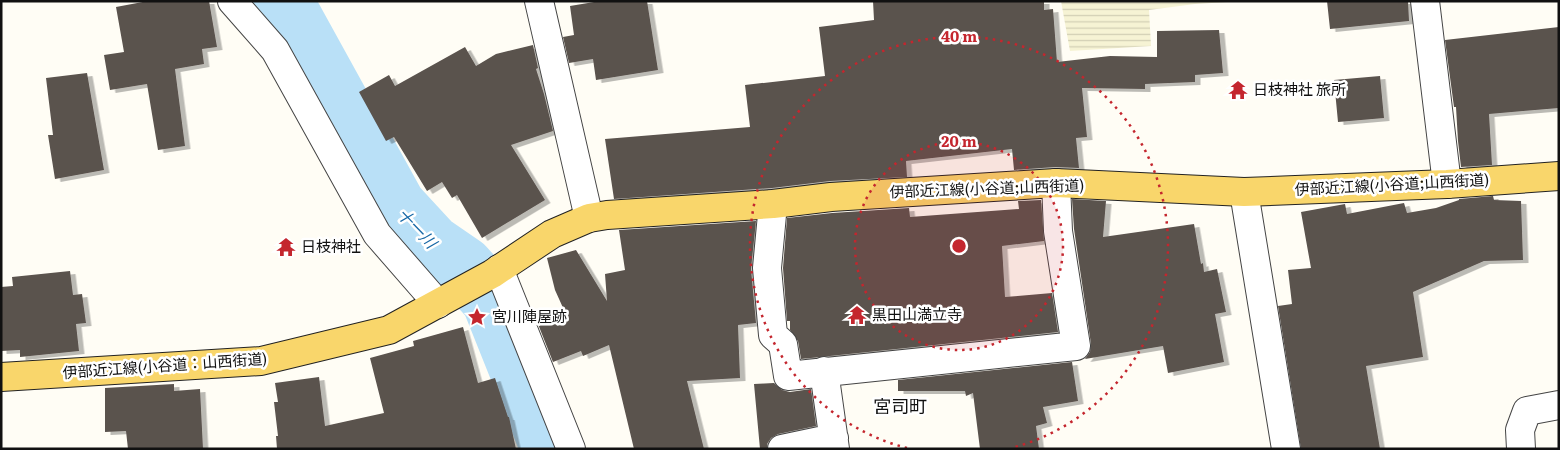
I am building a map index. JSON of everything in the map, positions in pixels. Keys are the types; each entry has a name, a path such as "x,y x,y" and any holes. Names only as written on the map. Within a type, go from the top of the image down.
{"main road":[{"name":"伊部近江線(小谷道;山西街道)","path":"496,271 552,234 588,218 607,215 773,204 831,197 1056,183 1244,192 1447,184 1559,176"},
{"name":"伊部近江線(小谷道：山西街道)","path":"1,377 261,362 389,330 496,271"}],"street":[{"path":"232,1 275,50 377,234 438,304"},
{"path":"539,1 588,218"},
{"path":"1426,1 1447,184"},
{"path":"773,204 766,268 773,335 783,344 788,376 1076,346 1058,231 1056,183"},
{"path":"1244,192 1286,449"},
{"path":"496,271 571,449"},
{"path":"782,449 834,444 824,371"},
{"path":"1522,449 1520,430 1527,411 1559,405"}],"shaded area":[{"path":"1061,1 1244,1 1195,4 1149,10 1151,46 1070,51"}],"building":[{"path":"148,1 209,1 217,47 202,49 204,64 175,69 185,146 158,150 147,84 110,90 104,55 124,52 116,7"},
{"path":"600,1 647,1 658,70 596,80 593,59 569,63 563,37 574,35 570,6"},
{"path":"873,1 1044,1 1044,10 1053,9 1057,62 1110,56 1157,57 1157,31 1219,30 1223,73 1195,75 1195,82 1145,84 1145,89 1082,88 1087,137 1076,138 1079,168 1055,167 1014,170 1012,149 906,161 907,177 830,181 772,188 614,199 605,139 750,127 745,85 825,76 819,27 874,20"},
{"path":"1327,1 1408,1 1409,21 1330,29"},
{"path":"1559,27 1559,108 1489,114 1492,165 1461,167 1456,107 1454,107 1445,40"},
{"path":"533,45 538,68 536,69 553,131 511,145 545,200 482,238 457,195 452,198 442,182 427,191 394,137 386,141 359,92 389,75 395,86 465,47 476,66 496,54"},
{"path":"87,73 104,170 55,179 48,135 53,135 46,78"},
{"path":"1380,76 1384,118 1338,122 1334,80"},
{"path":"1493,196 1494,200 1521,201 1523,260 1484,261 1413,292 1423,357 1366,366 1380,449 1301,449 1278,306 1292,304 1288,270 1311,268 1301,212 1345,204 1347,214 1404,203 1407,213 1436,208 1459,199"},
{"path":"1072,199 1106,201 1103,237 1194,224 1204,272 1217,269 1226,312 1215,314 1224,362 1168,373 1163,346 1085,359 1090,352 1091,344 1074,229"},
{"path":"1041,200 1044,241 1002,246 1005,297 1052,293 1058,332 801,359 798,341 790,330 790,321 787,321 783,268 787,218 909,208 910,217 1019,209 1018,201"},
{"path":"756,221 751,269 756,323 738,325 740,378 687,381 704,449 634,449 609,345 583,356 581,351 553,362 536,319 564,310 555,290 547,258 576,250 607,301 605,274 625,270 619,230"},
{"path":"70,271 73,295 82,294 86,323 76,324 79,351 20,357 20,350 1,351 1,287 13,286 12,277"},
{"path":"463,327 478,383 495,378 509,417 516,449 277,449 276,436 278,436 274,402 278,402 275,383 319,377 325,426 384,413 370,358 414,346 413,341"},
{"path":"1072,362 1078,401 1043,407 1047,423 1036,426 1039,449 980,449 973,393 966,396 965,391 898,391 898,380"},
{"path":"774,383 782,390 790,392 811,389 816,426 778,434 771,438 767,444 767,449 760,449 754,384"},
{"path":"174,384 174,391 200,389 203,449 128,449 126,431 105,432 105,388"}],"waterway":[{"name":"十一川","path":"282,1 395,206 431,245 463,267 492,299 552,449"}],"place":[{"name":"日枝神社 旅所","path":"1238,90"},
{"name":"日枝神社","path":"286,247"},
{"name":"黒田山満立寺","path":"857,315"},
{"name":"宮川陣屋跡","path":"477,317"}],"district":[{"name":"宮司町","path":"900,407"}]}
